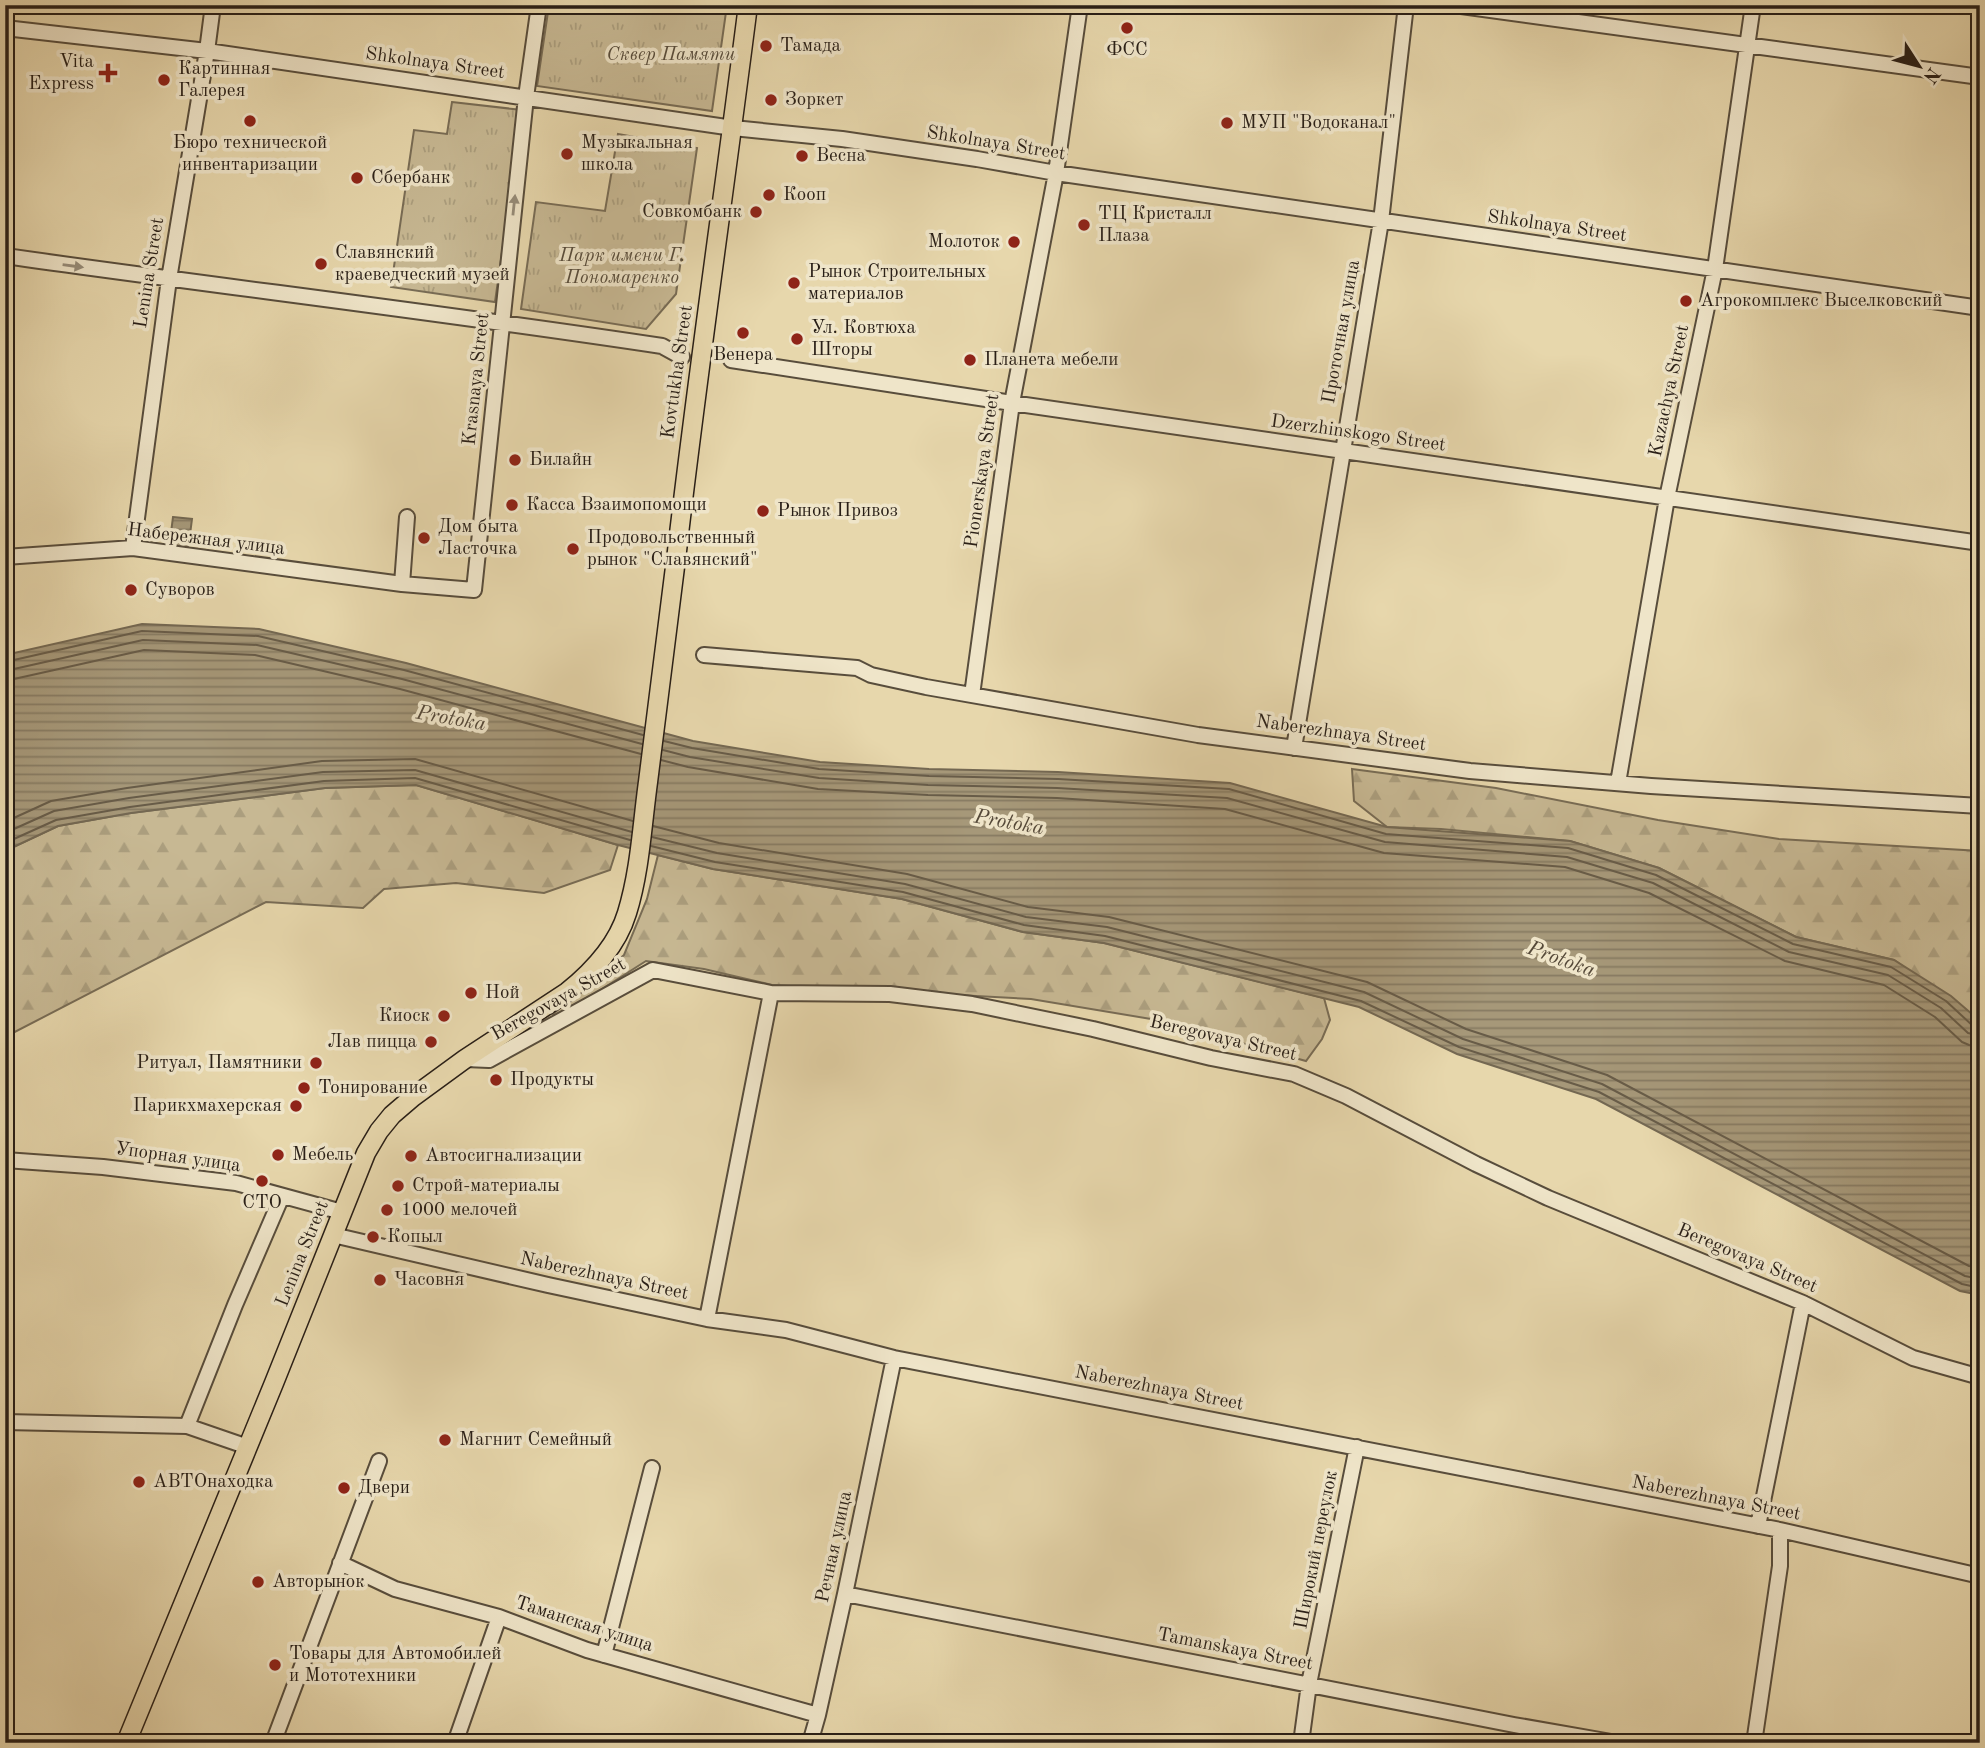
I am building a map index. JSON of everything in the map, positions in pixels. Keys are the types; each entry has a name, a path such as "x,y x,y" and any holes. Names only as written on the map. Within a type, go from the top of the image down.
{"main road":[{"name":"Kovtukha Street","path":"636,873 748,5"},
{"name":"Lenina Street","path":"126,1743 366,1153 392,1115 413,1097 465,1059 567,992 600,961 613,943 626,915 636,873"}],"street":[{"name":"Lenina Street","path":"133,548 169,279 213,5"},
{"name":"Krasnaya Street","path":"474,590 526,97 540,5"},
{"name":"Pionerskaya Street","path":"972,695 1012,403 1056,173 1080,5"},
{"name":"Проточная улица","path":"1294,748 1381,220 1406,5"},
{"path":"1454,5 1980,77"},
{"name":"Kazachya Street","path":"1618,783 1667,498 1715,269 1753,5"},
{"name":"Shkolnaya Street","path":"5,28 207,51 733,128 842,139 1056,173 1980,308"},
{"path":"5,256 502,321 663,346 682,356"},
{"name":"Dzerzhinskogo Street","path":"731,360 1980,543"},
{"path":"402,584 407,517"},
{"name":"Набережная улица","path":"5,557 133,548 402,584 474,590"},
{"name":"Naberezhnaya Street","path":"704,655 857,668 870,675 1198,735 1470,771 1980,806"},
{"name":"Beregovaya Street","path":"465,1059 489,1060 653,970 771,993 890,994 972,1004 1093,1029 1211,1058 1294,1074 1346,1096 1476,1164 1548,1198 1803,1303 1913,1358 1980,1377"},
{"path":"707,1318 771,993"},
{"name":"Упорная улица","path":"5,1160 103,1167 236,1183 342,1212"},
{"path":"187,1426 282,1196"},
{"name":"Naberezhnaya Street","path":"333,1235 548,1285 707,1318 786,1330 894,1358 1780,1530 1980,1576"},
{"path":"1758,1526 1803,1303"},
{"name":"Речная улица","path":"810,1743 845,1594 894,1358"},
{"path":"5,1422 187,1426 248,1447"},
{"name":"Широкий переулок","path":"1301,1743 1309,1684 1357,1447"},
{"path":"273,1743 379,1461"},
{"path":"604,1655 652,1468"},
{"path":"1754,1743 1780,1566 1780,1530"},
{"name":"Таманская улица","path":"340,1563 395,1589 499,1617 604,1655 818,1714"},
{"name":"Tamanskaya Street","path":"845,1594 1617,1743"},
{"path":"455,1743 499,1617"}],"green space":[{"name":"Сквер Памяти","path":"549,5 727,5 712,111 537,86"},
{"path":"452,102 522,110 495,302 391,287 414,130 447,134"},
{"name":"Парк имени Г. Пономаренко","path":"618,134 697,148 676,294 646,329 521,309 536,202 605,211"},
{"path":"1352,769 1496,788 1658,820 1779,839 1980,851 1980,1021 1894,960 1796,937 1659,868 1570,841 1441,829 1387,827 1354,801"},
{"path":"416,785 618,845 610,870 544,893 456,883 384,889 363,908 266,902 5,1037 5,851 58,826 131,813 325,788"},
{"path":"658,855 713,869 902,899 1023,932 1104,943 1324,998 1330,1020 1322,1039 1306,1061 1163,1021 1031,999 772,985 704,969 646,961 558,1017 553,1014 624,955 647,899"}],"water":[{"path":"173,517 192,519 188,550 169,548"},
{"name":"Protoka","path":"142,624 259,629 406,663 693,741 820,762 929,769 1058,772 1230,783 1387,827 1570,841 1659,868 1796,937 1894,960 1951,996 1980,1021 1980,1295 1960,1291 1596,1099 1457,1054 1359,1007 1104,943 1023,932 902,899 713,869 618,845 416,785 325,788 131,813 58,826 5,851 5,655"}],"place":[{"name":"ФСС","path":"1127,28"},
{"name":"Тамада","path":"766,46"},
{"name":"Vita Express","path":"108,73"},
{"name":"Картинная Галерея","path":"164,80"},
{"name":"Зоркет","path":"771,100"},
{"name":"Бюро технической инвентаризации","path":"250,121"},
{"name":"МУП \"Водоканал\"","path":"1227,123"},
{"name":"Музыкальная школа","path":"567,154"},
{"name":"Весна","path":"802,156"},
{"name":"Сбербанк","path":"357,178"},
{"name":"Кооп","path":"769,195"},
{"name":"Совкомбанк","path":"756,212"},
{"name":"ТЦ Кристалл Плаза","path":"1084,225"},
{"name":"Молоток","path":"1014,242"},
{"name":"Славянский краеведческий музей","path":"321,264"},
{"name":"Рынок Строительных материалов","path":"794,283"},
{"name":"Агрокомплекс Выселковский","path":"1686,301"},
{"name":"Венера","path":"743,333"},
{"name":"Ул. Ковтюха Шторы","path":"797,339"},
{"name":"Планета мебели","path":"970,360"},
{"name":"Билайн","path":"515,460"},
{"name":"Касса Взаимопомощи","path":"512,505"},
{"name":"Рынок Привоз","path":"763,511"},
{"name":"Дом быта Ласточка","path":"424,538"},
{"name":"Продовольственный рынок \"Славянский\"","path":"573,549"},
{"name":"Суворов","path":"131,590"},
{"name":"Ной","path":"471,993"},
{"name":"Киоск","path":"444,1016"},
{"name":"Лав пицца","path":"431,1042"},
{"name":"Ритуал, Памятники","path":"316,1063"},
{"name":"Продукты","path":"496,1080"},
{"name":"Тонирование","path":"304,1088"},
{"name":"Парикхмахерская","path":"296,1106"},
{"name":"Мебель","path":"278,1155"},
{"name":"Автосигнализации","path":"411,1156"},
{"name":"СТО","path":"262,1181"},
{"name":"Строй-материалы","path":"398,1186"},
{"name":"1000 мелочей","path":"387,1210"},
{"name":"Копыл","path":"373,1237"},
{"name":"Часовня","path":"380,1280"},
{"name":"Магнит Семейный","path":"445,1440"},
{"name":"АВТОнаходка","path":"139,1482"},
{"name":"Двери","path":"344,1488"},
{"name":"Авторынок","path":"258,1582"},
{"name":"Товары для Автомобилей и Мототехники","path":"275,1665"}]}
